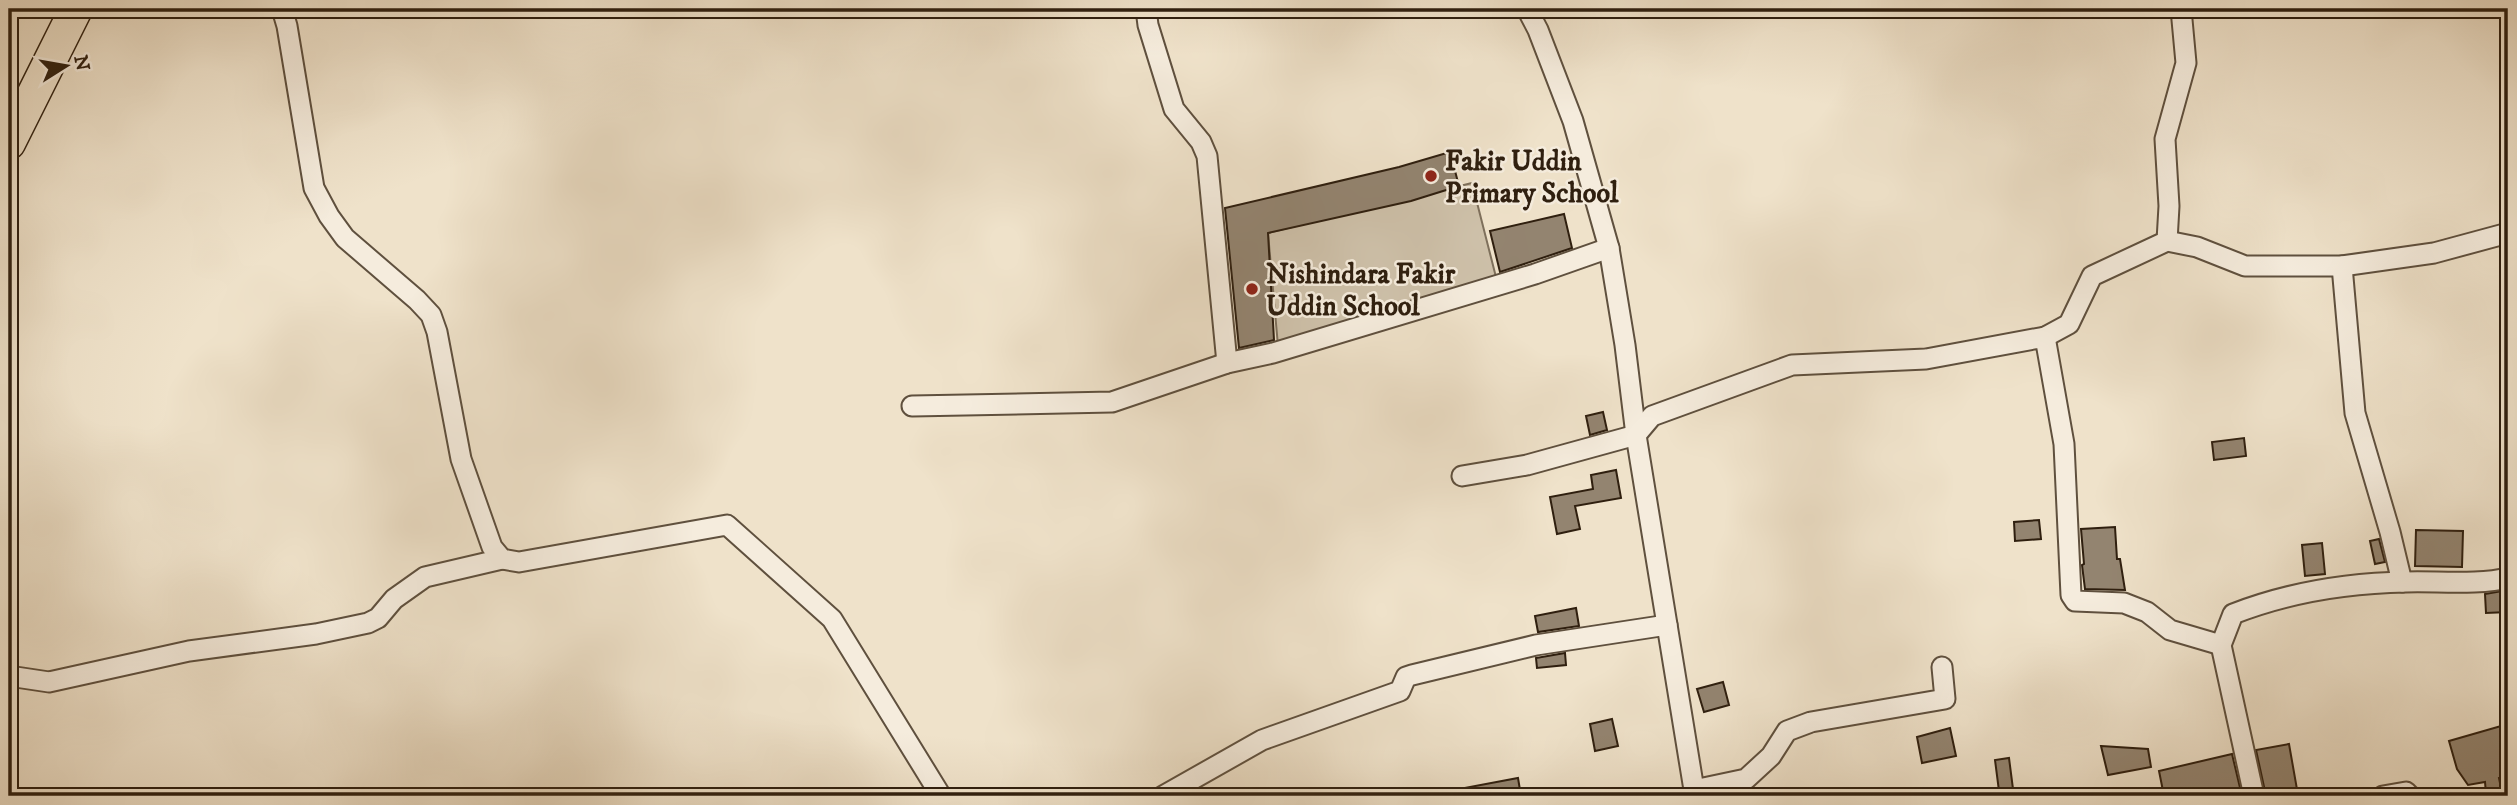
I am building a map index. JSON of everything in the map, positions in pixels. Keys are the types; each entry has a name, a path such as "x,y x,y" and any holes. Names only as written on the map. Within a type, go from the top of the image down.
{"main road":[{"path":"9,143 76,9"}],"street":[{"path":"282,9 314,188 345,239 431,315 437,332 461,459 492,547 502,559"},
{"path":"1146,9 1174,108 1200,142 1207,156 1227,363"},
{"path":"1527,9 1538,30 1573,121 1609,248 1636,435 1694,793 1746,779 1771,756 1787,731 1811,722 1945,699 1942,667"},
{"path":"2166,241 2169,206 2165,139 2186,64 2181,9"},
{"path":"1462,476 1527,465 1636,435 1653,416 1792,365 1926,359 2045,337 2069,324 2092,276 2166,241 2197,247 2245,265 2342,265 2434,253 2508,233"},
{"path":"912,406 1112,402 1227,363 1273,353 1535,274 1609,248"},
{"path":"2342,265 2355,413 2402,582"},
{"path":"2045,337 2064,444 2071,595 2075,601 2124,603 2147,612 2170,630 2221,645"},
{"path":"9,676 50,682 189,651 316,634 368,623 378,618 394,599 425,577 502,559 519,562 727,524 832,619 941,796"},
{"path":"2254,796 2221,645 2233,614 2303,593 2402,582 2508,578"},
{"path":"1163,796 1262,740 1400,691 1406,677 1412,674 1536,645 1667,625"},
{"path":"2383,796 2406,792 2410,796"}],"shaded area":[{"path":"1472,183 1497,281 1278,346 1268,233"}],"building":[{"name":"Nishindara Fakir Uddin School","path":"1450,152 1459,186 1411,201 1268,233 1274,340 1239,348 1225,208 1399,167"},
{"path":"1564,214 1572,248 1500,272 1490,231"},
{"path":"1603,412 1607,430 1590,435 1586,416"},
{"path":"2244,438 2246,456 2214,460 2212,442"},
{"path":"1616,470 1621,498 1575,506 1580,529 1557,534 1550,497 1593,489 1591,475"},
{"path":"2039,520 2041,539 2015,541 2014,522"},
{"path":"2115,527 2117,559 2120,559 2125,590 2085,589 2081,529"},
{"path":"2416,530 2463,531 2462,567 2415,566"},
{"path":"2379,539 2385,562 2375,564 2370,541"},
{"path":"2322,543 2325,574 2305,576 2302,545"},
{"path":"2508,590 2508,612 2486,613 2485,594"},
{"path":"1576,608 1579,626 1538,632 1535,616"},
{"path":"1565,653 1566,665 1537,668 1536,658"},
{"path":"1723,682 1729,705 1704,712 1697,689"},
{"path":"1612,719 1618,746 1595,751 1590,724"},
{"path":"2501,726 2504,742 2508,746 2508,776 2499,778 2501,788 2486,794 2485,782 2468,785 2457,769 2449,741"},
{"path":"1950,728 1956,756 1922,763 1917,737"},
{"path":"2289,744 2298,795 2266,796 2256,750"},
{"path":"2101,746 2148,749 2151,767 2108,775"},
{"path":"2232,754 2242,796 2164,796 2159,771"},
{"path":"2009,758 2013,789 1999,791 1995,760"},
{"path":"1518,778 1521,796 1459,796 1459,789"}],"place":[{"name":"Fakir Uddin Primary School","path":"1431,176"},
{"name":"Nishindara Fakir Uddin School","path":"1252,289"}]}
